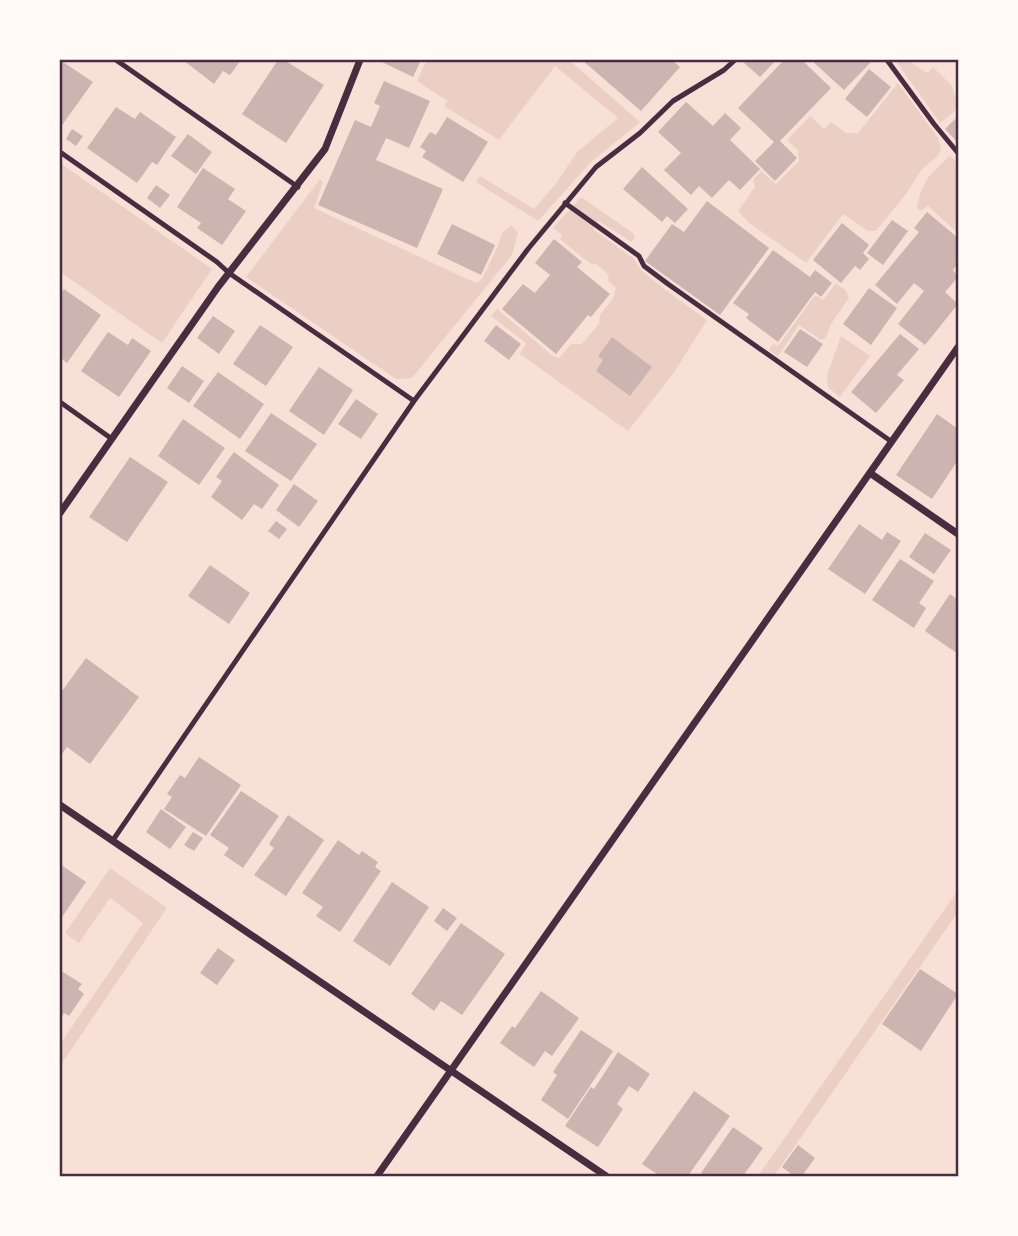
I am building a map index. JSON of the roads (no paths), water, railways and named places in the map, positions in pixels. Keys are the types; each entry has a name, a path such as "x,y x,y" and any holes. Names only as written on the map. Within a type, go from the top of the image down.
{"street":[{"path":"60,513 229,273 325,149 360,60"},
{"path":"377,1177 958,346"},
{"path":"870,473 958,534"},
{"path":"60,805 606,1177"}],"lane":[{"path":"116,60 298,187"},
{"path":"113,840 414,401 565,203 596,167 639,133 673,101 724,70 735,60"},
{"path":"887,60 958,153"},
{"path":"60,152 414,401"},
{"path":"565,203 639,256 644,266 668,284 892,442"},
{"path":"60,402 112,439"}]}
